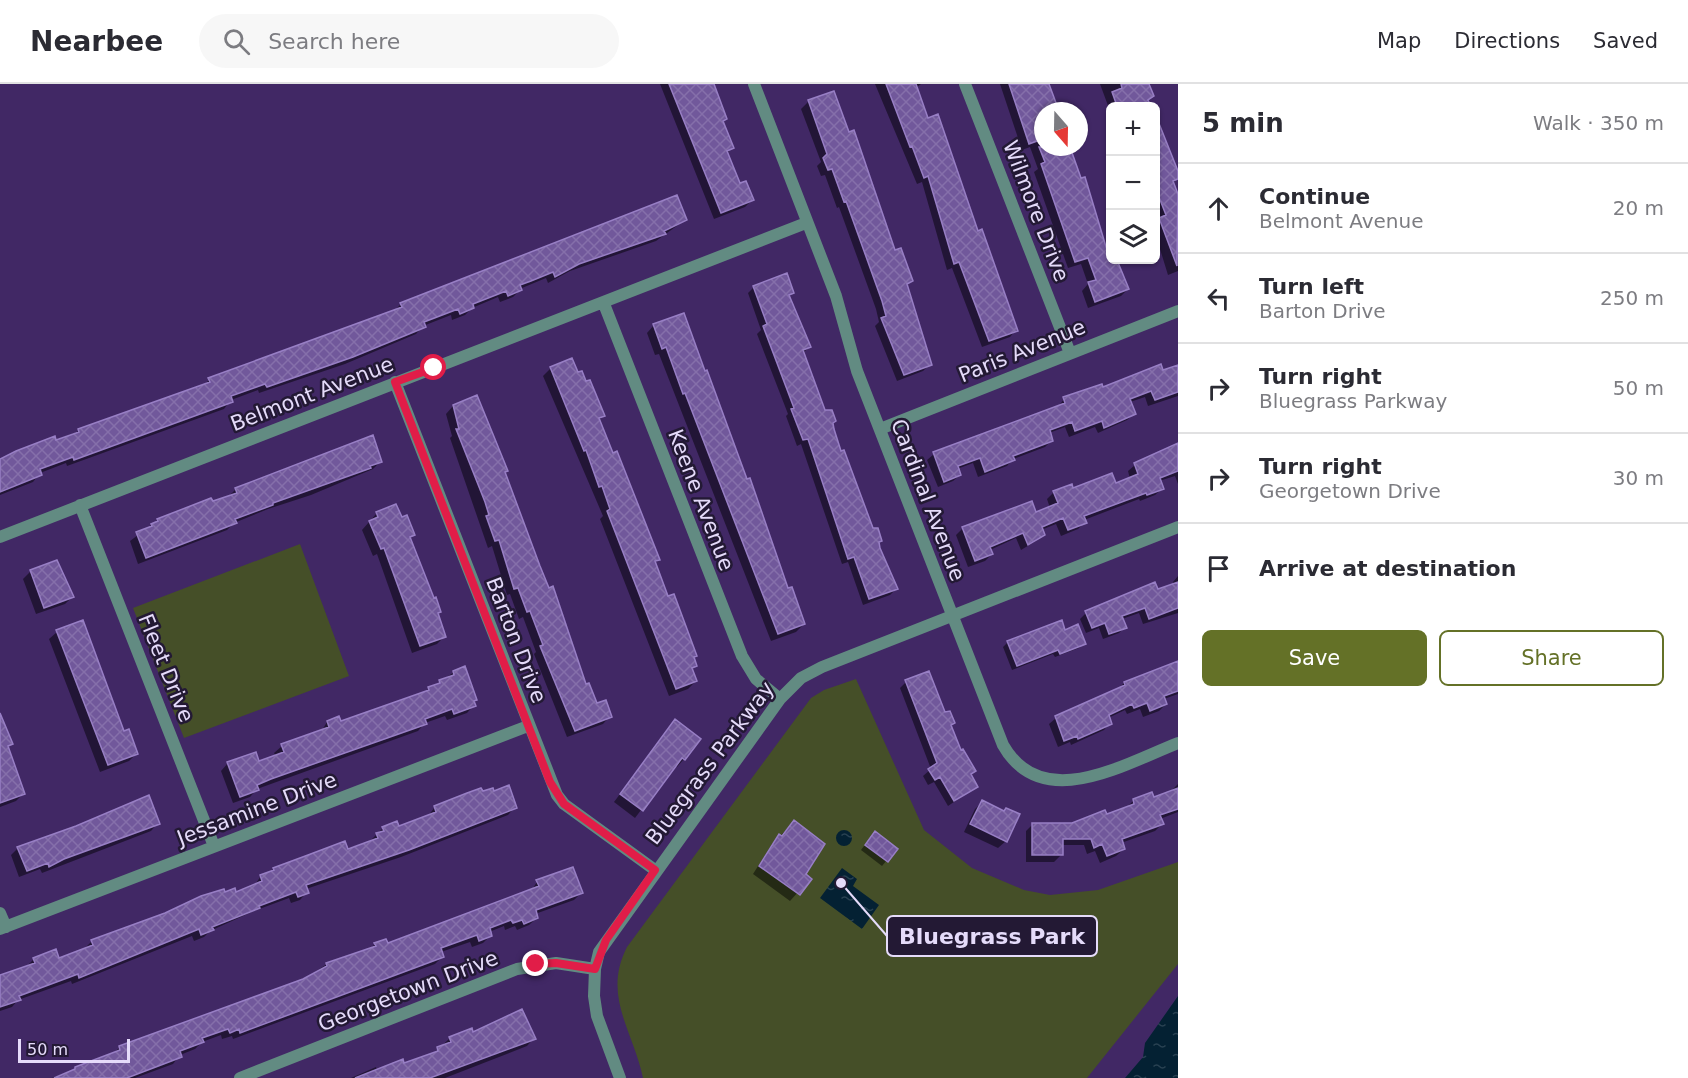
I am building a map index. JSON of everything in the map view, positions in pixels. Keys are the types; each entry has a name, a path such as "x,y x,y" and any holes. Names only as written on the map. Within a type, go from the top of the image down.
{"street":[{"name":"Cardinal Avenue","path":"754,84 836,296 857,371 1010,759 1028,773 1049,779 1072,781 1090,777 1178,743"},
{"name":"Wilmore Drive","path":"965,84 1070,353"},
{"name":"Belmont Avenue","path":"0,537 395,382 604,304 806,223"},
{"name":"Keene Avenue","path":"604,304 742,656 756,679 780,699"},
{"name":"Paris Avenue","path":"880,429 1178,311"},
{"name":"Barton Drive","path":"395,382 550,782 564,804 655,870"},
{"name":"Fleet Drive","path":"80,505 214,846"},
{"name":"Bluegrass Parkway","path":"620,1078 597,1016 595,969 606,940 780,699 801,678 822,667 1178,527"},
{"name":"Jessamine Drive","path":"3,928 528,726"},
{"path":"0,913 3,928"},
{"name":"Georgetown Drive","path":"240,1078 517,969 556,963 595,969"}],"green space":[{"path":"300,544 349,676 184,738 133,608"},
{"path":"856,679 924,830 972,868 1024,890 1050,895 1098,890 1178,862 1178,964 1087,1078 643,1078 618,997 620,965 627,947 811,698 824,690"}],"water":[{"path":"844,830 850,832 852,838 850,844 844,846 838,844 836,838 838,832"},
{"path":"842,868 857,879 853,886 879,905 862,929 820,898"},
{"path":"1178,996 1178,1078 1125,1078 1143,1057 1145,1043"}],"building":[{"path":"669,84 714,84 727,119 723,121 734,148 727,151 740,183 746,181 754,200 721,213"},
{"path":"886,84 916,84 928,118 938,114 978,231 982,229 1018,331 989,341 959,262 954,264 928,176 924,178"},
{"path":"1009,84 1049,84 1056,102 1034,102 1034,142 1029,144"},
{"path":"1121,84 1149,84 1154,96 1148,100 1149,102 1116,102 1112,92 1122,88"},
{"path":"834,91 849,132 854,130 895,250 901,248 913,281 907,284 932,365 904,375 881,318 886,316 882,301 846,201 844,202 832,169 828,170 823,158 827,154 808,100"},
{"path":"1160,126 1178,171 1178,179 1173,181 1178,194 1177,266 1160,221 1160,218 1166,215 1160,200"},
{"path":"1043,156 1073,156 1081,178 1085,177 1106,247 1106,264 1119,264 1129,289 1095,302 1088,282 1096,280 1088,258 1075,262 1041,164 1045,162"},
{"path":"677,195 687,220 664,231 666,234 579,264 555,277 553,272 520,285 522,290 508,296 506,291 473,304 474,308 460,314 458,309 424,322 426,327 353,357 267,387 265,384 231,396 233,402 74,460 73,457 40,469 42,475 0,492 0,459 16,451 55,436 56,440 79,432 78,429 210,382 208,378 402,307 400,303"},
{"path":"787,273 794,293 789,295 811,347 803,350 825,410 832,410 836,421 833,423 834,429 841,451 844,450 873,528 878,528 882,541 879,542 880,548 898,589 869,599 854,557 848,559 808,439 803,440 791,409 794,408 763,326 767,324 753,286"},
{"path":"684,313 747,479 750,478 788,588 792,587 805,624 778,634 685,393 683,394 666,347 662,349 653,324"},
{"path":"572,358 578,372 582,371 586,381 590,380 605,416 599,418 613,453 617,451 660,560 655,561 668,596 674,594 697,656 694,657 697,666 692,668 697,681 676,689 607,511 610,509 602,486 599,487 586,450 584,451 550,367"},
{"path":"1161,364 1163,370 1178,365 1178,392 1155,400 1151,391 1130,399 1136,414 1104,428 1102,421 1075,431 1072,422 1050,430 1053,441 1013,456 1015,460 985,472 980,458 958,466 961,475 944,482 933,452 1065,403 1063,397 1102,384 1103,387"},
{"path":"477,395 508,471 505,472 540,566 549,588 553,586 586,684 589,683 597,703 606,700 612,717 575,731 540,646 543,645 530,611 527,612 518,588 514,589 499,540 495,541 486,516 489,515 485,502 456,429 459,429 453,405"},
{"path":"373,435 382,462 370,466 371,468 273,503 273,505 235,519 237,523 146,558 136,532 152,526 151,524 158,521 157,519 211,498 213,501 237,493 235,488"},
{"path":"1178,443 1178,471 1160,478 1164,489 1147,495 1146,493 1084,516 1087,523 1068,530 1063,518 1042,527 1045,535 1028,545 1023,533 990,547 993,554 975,561 962,527 1032,501 1036,512 1058,503 1053,491 1072,484 1073,488 1112,473 1116,483 1138,474 1134,463"},
{"path":"396,504 402,517 407,515 415,535 410,537 434,598 436,597 441,612 438,613 446,637 420,646 384,548 381,549 369,521 378,517 376,512"},
{"path":"57,560 74,597 44,608 30,570"},
{"path":"1155,582 1158,589 1178,582 1178,608 1149,619 1145,608 1122,616 1127,628 1109,634 1105,623 1092,628 1085,611"},
{"path":"83,620 124,731 129,729 138,754 108,765 56,630"},
{"path":"1062,620 1065,630 1078,624 1086,644 1060,654 1058,650 1017,666 1007,641"},
{"path":"1178,661 1178,691 1164,696 1167,704 1150,711 1147,703 1134,708 1132,704 1109,715 1112,724 1078,739 1077,736 1064,741 1055,716 1125,685 1124,682"},
{"path":"465,666 477,700 474,701 476,706 454,714 452,709 425,719 427,724 271,779 257,785 259,790 240,797 227,762 256,752 259,761 284,752 281,744 329,727 327,721 339,716 341,721 429,690 428,687 440,683 439,680 454,675 453,671"},
{"path":"929,671 945,712 950,711 955,723 951,725 961,750 963,749 976,771 971,774 978,787 954,801 940,777 935,780 928,769 937,763 905,680"},
{"path":"0,713 13,744 8,746 25,794 0,803"},
{"path":"675,719 701,739 685,760 682,758 643,811 620,794"},
{"path":"509,785 517,808 409,850 306,885 309,893 298,897 296,892 259,906 260,908 212,927 214,930 201,935 199,929 79,978 78,974 19,996 21,1000 0,1007 0,975 35,963 33,958 56,949 59,958 93,945 91,940 165,913 201,896 224,889 225,892 235,888 236,892 262,881 260,875 274,870 273,868 345,841 348,849 378,838 376,833 384,831 382,827 397,821 399,826 436,812 434,806 467,793 481,788 483,791 493,788 494,791"},
{"path":"1178,788 1178,809 1160,815 1164,824 1122,839 1125,849 1107,856 1102,844 1094,848 1091,839 1063,839 1063,855 1032,855 1032,823 1072,823 1105,810 1107,814 1134,804 1133,799 1152,792 1154,797"},
{"path":"149,795 160,824 64,859 49,867 48,863 27,871 17,847 76,826"},
{"path":"982,800 1004,811 1006,808 1020,814 1007,842 970,824"},
{"path":"794,820 825,844 806,874 812,879 800,895 759,866 779,834 782,836"},
{"path":"875,831 898,849 888,862 865,845"},
{"path":"573,867 583,893 536,910 538,918 524,924 522,920 513,923 511,920 490,928 492,936 479,941 477,935 441,948 444,957 240,1033 239,1029 230,1033 228,1029 202,1038 204,1042 180,1051 182,1057 127,1078 54,1078 75,1067 120,1050 119,1046 303,979 327,966 326,963 376,946 374,943 386,939 388,943 539,886 536,880"},
{"path":"522,1009 536,1039 430,1078 355,1078 403,1059 404,1063 438,1051 437,1047 451,1042 449,1037 472,1028 473,1032"}],"place":[{"name":"Bluegrass Park","path":"841,883"}],"route":[{"path":"434,368 395,382 550,782 564,804 655,870 606,940 599,952 595,969 556,963 536,964"}]}
